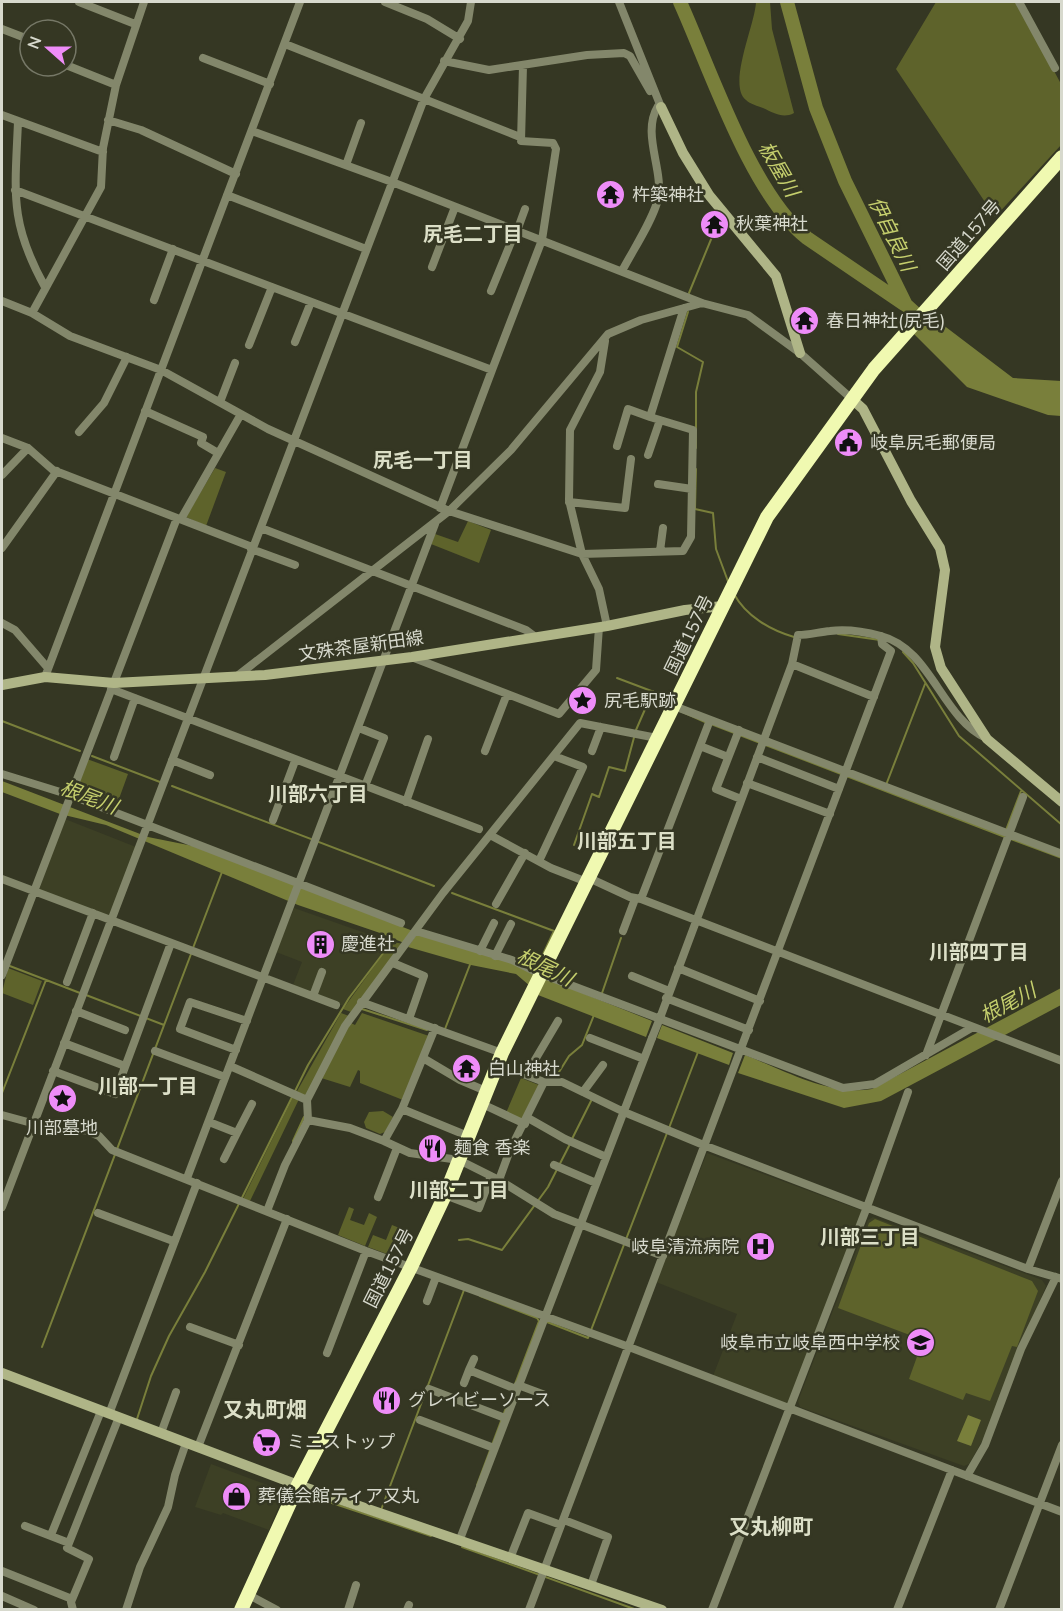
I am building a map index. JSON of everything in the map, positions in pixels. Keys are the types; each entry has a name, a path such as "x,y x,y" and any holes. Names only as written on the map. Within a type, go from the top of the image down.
{"highway":[{"name":"国道157号","path":"241,1610 298,1485 411,1267 445,1195 483,1097 538,980 731,589 782,494 874,369 1062,157"}],"main road":[{"path":"660,106 683,153 709,195 776,276 800,353"},
{"path":"855,397 879,436 907,494 940,548 945,570 935,647 938,660 987,739 1062,802"},
{"name":"文殊茶屋新田線","path":"2,685 46,672 113,686 236,677 412,657 603,626 684,610 723,606"},
{"path":"2,1373 298,1485 511,1556 662,1610"}],"street":[{"path":"79,2 135,24"},
{"path":"32,313 102,187 103,152 108,120 116,85 144,2"},
{"path":"46,672 300,2"},
{"path":"385,2 427,19 460,39"},
{"path":"2,1208 4,1193 145,834 424,99 444,61 460,39 468,21 471,2"},
{"path":"619,2 660,106 651,134 658,198 622,271"},
{"path":"1019,2 1055,69"},
{"path":"2,29 18,35"},
{"path":"285,44 520,136"},
{"path":"444,61 489,70 587,55 627,53 660,106"},
{"path":"203,58 270,84"},
{"path":"440,507 542,240 556,149 553,143 521,141 523,66"},
{"path":"78,70 116,85"},
{"path":"2,115 103,152"},
{"path":"108,120 141,130 236,174"},
{"path":"18,122 15,190 17,223 28,255 45,286"},
{"path":"346,165 361,123"},
{"path":"252,131 392,182 702,303 748,315 855,397"},
{"path":"15,190 492,370"},
{"path":"227,195 366,249"},
{"path":"432,267 455,207"},
{"path":"491,291 525,209"},
{"path":"154,300 173,249"},
{"path":"249,345 272,287"},
{"path":"2,301 32,313 69,336 161,370 293,441 449,511 582,554 683,551 687,548 691,537 693,430 628,409 616,446"},
{"path":"295,342 311,302"},
{"path":"236,677 435,524 511,450 572,374 608,334 640,320 702,303"},
{"path":"650,417 684,308"},
{"path":"412,657 559,714 596,670 603,626 599,590 582,554 569,502 570,430 600,372 605,339"},
{"path":"79,432 104,403 128,357"},
{"path":"220,402 235,363"},
{"path":"145,411 203,437 201,443 218,453"},
{"path":"2,970 179,519 241,414"},
{"path":"648,455 660,420"},
{"path":"2,438 28,448 57,471 295,565"},
{"path":"2,475 28,448"},
{"path":"569,502 625,508 631,459"},
{"path":"2,548 57,471"},
{"path":"658,484 692,489"},
{"path":"187,1178 341,777 435,524"},
{"path":"261,528 526,630 534,636"},
{"path":"660,551 663,528"},
{"path":"2,623 15,630 46,672"},
{"path":"460,1539 764,740 792,664 798,635 841,630 881,636 908,651 927,672 956,716 974,733 987,739"},
{"path":"529,1610 891,651 882,644 881,636"},
{"path":"792,664 874,697"},
{"path":"113,686 135,698 187,719 479,829"},
{"path":"485,752 507,694"},
{"path":"114,757 135,698"},
{"path":"676,703 710,720 1062,854"},
{"path":"623,931 710,720"},
{"path":"267,1211 285,1165 308,1120 307,1100 334,1045 361,1002 580,723 657,738"},
{"path":"592,751 601,727"},
{"path":"359,728 384,738 365,786"},
{"path":"739,730 716,789 741,799"},
{"path":"406,802 428,739"},
{"path":"700,746 728,757"},
{"path":"539,861 583,767 554,756"},
{"path":"757,757 839,789"},
{"path":"172,760 210,775"},
{"path":"273,820 295,761"},
{"path":"2,774 148,825 401,923"},
{"path":"747,783 830,814"},
{"path":"926,1055 1023,797"},
{"path":"490,835 539,861 1062,1061"},
{"path":"496,904 525,853"},
{"path":"2,879 336,1005"},
{"path":"67,982 93,913"},
{"path":"480,951 494,923"},
{"path":"495,956 511,924"},
{"path":"416,931 520,963 538,980 600,997 741,1052 843,1088 875,1084 975,1028"},
{"path":"53,1071 115,1094 171,943"},
{"path":"393,963 424,976 409,1019"},
{"path":"678,968 760,1001"},
{"path":"313,996 322,972"},
{"path":"632,976 667,995 749,1030"},
{"path":"236,1050 180,1029 190,1002 247,1021"},
{"path":"361,1002 435,1028 500,1059 526,1075 544,1082 562,1082 624,1112 706,1146 1028,1269 1059,1278 1021,1349 985,1445 967,1476"},
{"path":"76,1011 125,1030"},
{"path":"526,1075 558,1021"},
{"path":"384,1141 402,1109 435,1028"},
{"path":"590,1038 644,1059"},
{"path":"64,1042 125,1066"},
{"path":"155,1051 225,1077"},
{"path":"423,1058 483,1097 526,1121 606,1156"},
{"path":"583,1092 603,1065"},
{"path":"230,1066 307,1100"},
{"path":"445,1195 479,1208 526,1121 544,1082"},
{"path":"712,1610 867,1207 908,1092"},
{"path":"224,1159 252,1104"},
{"path":"402,1109 468,1136"},
{"path":"2,1115 61,1131 85,1130 99,1136 112,1150 366,1251 629,1347 1062,1512"},
{"path":"308,1120 350,1128 420,1155 459,1160 495,1178 554,1214 663,1256"},
{"path":"208,1122 237,1133"},
{"path":"378,1197 397,1148"},
{"path":"554,1165 596,1183"},
{"path":"1028,1269 1062,1181"},
{"path":"73,1610 72,1599 89,1559 68,1550 69,1543 110,1414 173,1241 197,1183"},
{"path":"98,1213 173,1241"},
{"path":"198,1447 287,1219"},
{"path":"327,1353 366,1251"},
{"path":"427,1301 436,1277"},
{"path":"190,1327 239,1345"},
{"path":"464,1383 474,1359"},
{"path":"469,1370 545,1395"},
{"path":"429,1389 450,1392 505,1418"},
{"path":"161,1433 176,1392"},
{"path":"51,1535 110,1414"},
{"path":"420,1420 494,1448"},
{"path":"431,1436 435,1426"},
{"path":"126,1610 140,1567 168,1507 175,1475 186,1443"},
{"path":"999,1610 1062,1445"},
{"path":"897,1610 952,1470"},
{"path":"511,1556 528,1513 608,1536 591,1586"},
{"path":"25,1526 69,1543"},
{"path":"2,1571 72,1599"},
{"path":"348,1610 356,1585"},
{"path":"247,1594 277,1610"},
{"path":"2,1596 34,1610"}],"shaded area":[{"path":"756,2 770,2 772,29 794,113 790,115 778,115 752,104 741,92 739,82 741,68"},
{"path":"936,2 1017,2 1061,84 1061,145 995,217 896,69"},
{"path":"930,315 1013,378 1061,381 1061,416 1048,415 967,387 913,333"},
{"path":"215,468 226,472 206,526 186,517"},
{"path":"468,521 491,530 479,563 431,544 435,534 458,542"},
{"path":"87,759 128,774 116,807 76,791"},
{"path":"2,781 148,837 193,846 413,931 404,943 298,905 106,825 60,814 2,792"},
{"path":"65,819 136,847 109,917 39,890"},
{"path":"294,908 368,934 385,949 343,1006 293,985 302,962 276,952"},
{"path":"417,934 511,962 535,974 530,986 516,974 471,965 408,947"},
{"path":"392,942 404,944 351,1012 343,1009"},
{"path":"8,968 42,981 33,1005 2,993"},
{"path":"545,978 652,1021 646,1037 538,995"},
{"path":"1061,988 1061,1005 881,1101 844,1108 738,1073 745,1055 823,1086 839,1089 872,1089"},
{"path":"341,1013 349,1016 306,1097 296,1093"},
{"path":"362,1013 429,1036 403,1100 360,1083 360,1071 358,1070 350,1087 318,1077 349,1022 355,1025"},
{"path":"662,1025 733,1053 729,1065 657,1038"},
{"path":"521,1078 539,1085 524,1121 506,1113"},
{"path":"294,1095 300,1097 250,1201 243,1199"},
{"path":"383,1111 393,1117 385,1132 380,1134 366,1128 364,1122 369,1112"},
{"name":"岐阜清流病院","path":"707,1153 863,1211 788,1405 713,1376 737,1314 656,1282"},
{"path":"349,1207 354,1209 350,1220 364,1225 369,1213 377,1217 365,1246 338,1235"},
{"name":"岐阜市立岐阜西中学校","path":"873,1217 1042,1280 1046,1286 985,1436 969,1464 964,1466 800,1407 798,1401 868,1220"},
{"path":"875,1219 1032,1281 1038,1291 1017,1347 1012,1346 990,1401 966,1393 963,1400 909,1379 923,1340 838,1308 869,1223"},
{"path":"392,1225 407,1231 400,1248 391,1245 387,1254 368,1247 373,1235 386,1240"},
{"path":"968,1415 981,1420 971,1446 957,1441"},
{"name":"葬儀会館ティア又丸","path":"211,1464 273,1487 279,1505 269,1530 223,1513 221,1515 195,1507"}],"waterway":[{"name":"板屋川","path":"680,2 750,161 787,218 807,238 904,304"},
{"name":"伊自良川","path":"787,2 816,108 845,181 906,305 928,325"},
{"path":"689,293 712,237"},
{"path":"688,312 677,347 703,362 696,392 696,448"},
{"path":"696,469 695,509 713,513 716,549 729,584"},
{"path":"734,594 745,609 760,621 794,637"},
{"path":"838,634 880,640"},
{"path":"903,652 913,663 959,736 1062,825"},
{"path":"617,678 670,698"},
{"path":"886,785 925,684"},
{"path":"574,845 592,794 599,797 609,767 625,771 636,730 653,691"},
{"path":"678,710 705,722"},
{"path":"2,721 80,751"},
{"path":"711,724 1005,837"},
{"path":"92,756 160,782"},
{"path":"172,786 434,886"},
{"path":"1006,830 1021,791"},
{"path":"1011,839 1062,858"},
{"path":"193,948 222,872"},
{"name":"根尾川","path":"452,893 554,931 538,965"},
{"path":"601,996 621,938"},
{"path":"137,1419 151,1376 169,1336 205,1272 308,1065 349,998 394,939"},
{"path":"42,1347 191,954"},
{"path":"445,1029 471,962"},
{"path":"2,963 80,993"},
{"path":"2,1093 46,980"},
{"path":"86,995 164,1025"},
{"path":"362,1009 427,1030"},
{"path":"554,1080 569,1056 582,1045 594,1015"},
{"path":"669,1128 698,1052"},
{"path":"572,1139 592,1099"},
{"path":"293,1141 304,1117"},
{"path":"547,1322 588,1338 667,1133"},
{"path":"459,1240 468,1239 502,1250 548,1187 570,1144"},
{"path":"381,1510 464,1290"},
{"path":"480,1296 537,1318 539,1321 515,1384"},
{"path":"477,1485 513,1389"},
{"path":"317,1498 431,1536"},
{"path":"462,1547 637,1610"}],"place":[{"name":"杵築神社","path":"611,195"},
{"name":"秋葉神社","path":"715,224"},
{"name":"春日神社(尻毛)","path":"805,321"},
{"name":"岐阜尻毛郵便局","path":"849,443"},
{"name":"尻毛駅跡","path":"583,701"},
{"name":"慶進社","path":"320,944"},
{"name":"白山神社","path":"467,1069"},
{"name":"川部墓地","path":"62,1099"},
{"name":"麺食 香楽","path":"433,1148"},
{"name":"岐阜清流病院","path":"760,1247"},
{"name":"岐阜市立岐阜西中学校","path":"921,1343"},
{"name":"グレイビーソース","path":"387,1400"},
{"name":"ミニストップ","path":"266,1442"},
{"name":"葬儀会館ティア又丸","path":"237,1496"}],"district":[{"name":"尻毛二丁目","path":"473,234"},
{"name":"尻毛一丁目","path":"423,460"},
{"name":"川部六丁目","path":"318,794"},
{"name":"川部五丁目","path":"627,841"},
{"name":"川部四丁目","path":"979,952"},
{"name":"川部一丁目","path":"148,1086"},
{"name":"川部二丁目","path":"459,1190"},
{"name":"川部三丁目","path":"870,1237"},
{"name":"又丸町畑","path":"265,1410"},
{"name":"又丸柳町","path":"771,1527"}]}
